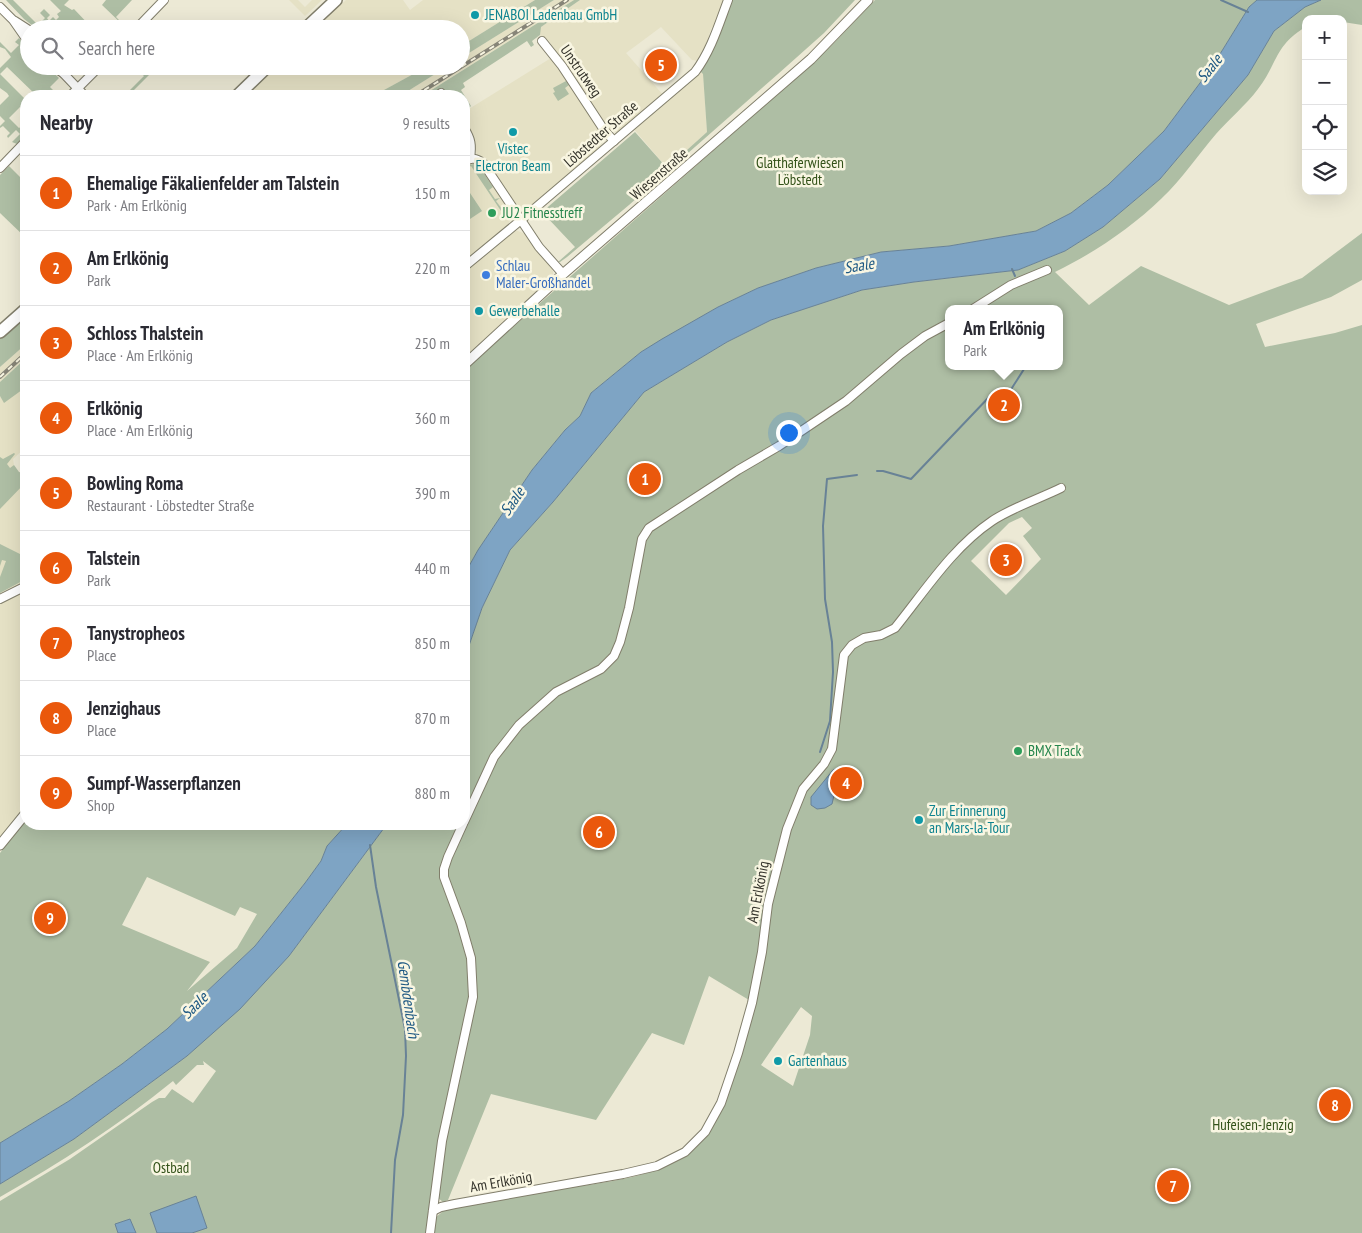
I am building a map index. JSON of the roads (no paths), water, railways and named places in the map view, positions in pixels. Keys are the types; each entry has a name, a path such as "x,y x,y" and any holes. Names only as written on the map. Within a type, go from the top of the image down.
{"main road":[{"path":"315,20 336,0"},
{"path":"243,90 259,75"},
{"path":"0,332 20,314"}],"street":[{"path":"145,20 164,0"},
{"name":"Löbstedter Straße","path":"470,262 695,72 702,63 728,0"},
{"name":"Wiesenstraße","path":"470,359 563,274 811,59 868,0"},
{"path":"0,7 20,30"},
{"path":"13,20 20,24"},
{"name":"Unstrutweg","path":"542,41 562,66 604,130 614,141"},
{"path":"66,75 78,89 91,75"},
{"path":"470,138 472,146 470,152"},
{"path":"0,168 20,147"},
{"path":"470,160 477,159 483,163 539,247 563,274"},
{"path":"980,305 1022,280 1047,270"},
{"path":"470,808 494,757 520,725 556,692 601,669 614,656 620,642 642,539 649,528 738,470 779,446 846,401 900,354 925,336 945,325"},
{"name":"Am Erlkönig","path":"433,1211 455,1204 623,1174 657,1166 685,1152 705,1132 721,1103 738,1053 762,952 768,904 787,828 803,789 824,764 832,750 844,655 852,645 864,638 881,635 895,628 970,537 994,520 1062,488"},
{"path":"0,599 20,589"},
{"path":"0,845 20,820"},
{"path":"430,1233 442,1141 473,997 472,958 444,877 444,869 448,857 460,830"}],"water":[{"name":"Saale","path":"1257,0 1321,0 1305,7 1274,31 1248,75 1160,179 1103,227 1065,251 1018,270 862,290 771,320 727,342 644,392 553,502 510,550 482,608 470,643 470,564 478,550 532,470 565,430 580,416 591,393 641,352 718,307 758,288 816,268 881,252 949,246 1036,231 1071,213 1108,185 1164,131 1212,67 1249,7"},
{"path":"833,770 842,771 845,775 844,783 835,791 832,804 825,808 817,809 811,805 811,797"},
{"name":"Saale","path":"342,830 383,830 289,956 240,1009 187,1056 74,1139 0,1184 0,1143 69,1101 122,1064 167,1029 255,946 321,861 327,846"},
{"path":"196,1196 207,1228 192,1233 157,1233 150,1213"},
{"path":"130,1219 136,1233 118,1233 115,1224"}],"waterway":[{"path":"1221,0 1248,12"},
{"path":"1012,269 1015,276"},
{"path":"877,471 911,479 991,395 1010,391 1023,370"},
{"path":"820,752 830,721 833,672 832,642 825,599 823,526 827,479 857,475"},
{"name":"Gembdenbach","path":"370,845 376,887 405,1029 406,1056 403,1115 395,1160 391,1233"}],"railway":[{"path":"470,61 567,0"},
{"path":"424,90 448,75"},
{"path":"0,377 20,359"}],"place":[{"name":"JENABOI Ladenbau GmbH","path":"475,15"},
{"name":"Bowling Roma","path":"661,65"},
{"name":"Vistec Electron Beam","path":"513,132"},
{"name":"JU2 Fitnesstreff","path":"492,213"},
{"name":"Schlau Maler-Großhandel","path":"486,275"},
{"name":"Gewerbehalle","path":"479,311"},
{"name":"Am Erlkönig","path":"1004,405"},
{"name":"Ehemalige Fäkalienfelder am Talstein","path":"645,479"},
{"name":"Schloss Thalstein","path":"1006,560"},
{"name":"BMX Track","path":"1018,751"},
{"name":"Erlkönig","path":"846,783"},
{"name":"Zur Erinnerung an Mars-la-Tour","path":"919,820"},
{"name":"Talstein","path":"599,832"},
{"name":"Sumpf-Wasserpflanzen","path":"50,918"},
{"name":"Gartenhaus","path":"778,1061"},
{"name":"Jenzighaus","path":"1335,1105"},
{"name":"Tanystropheos","path":"1173,1186"}],"park label":[{"name":"Glatthaferwiesen Löbstedt","path":"800,172"},
{"name":"Hufeisen-Jenzig","path":"1253,1125"},
{"name":"Ostbad","path":"171,1168"}]}
